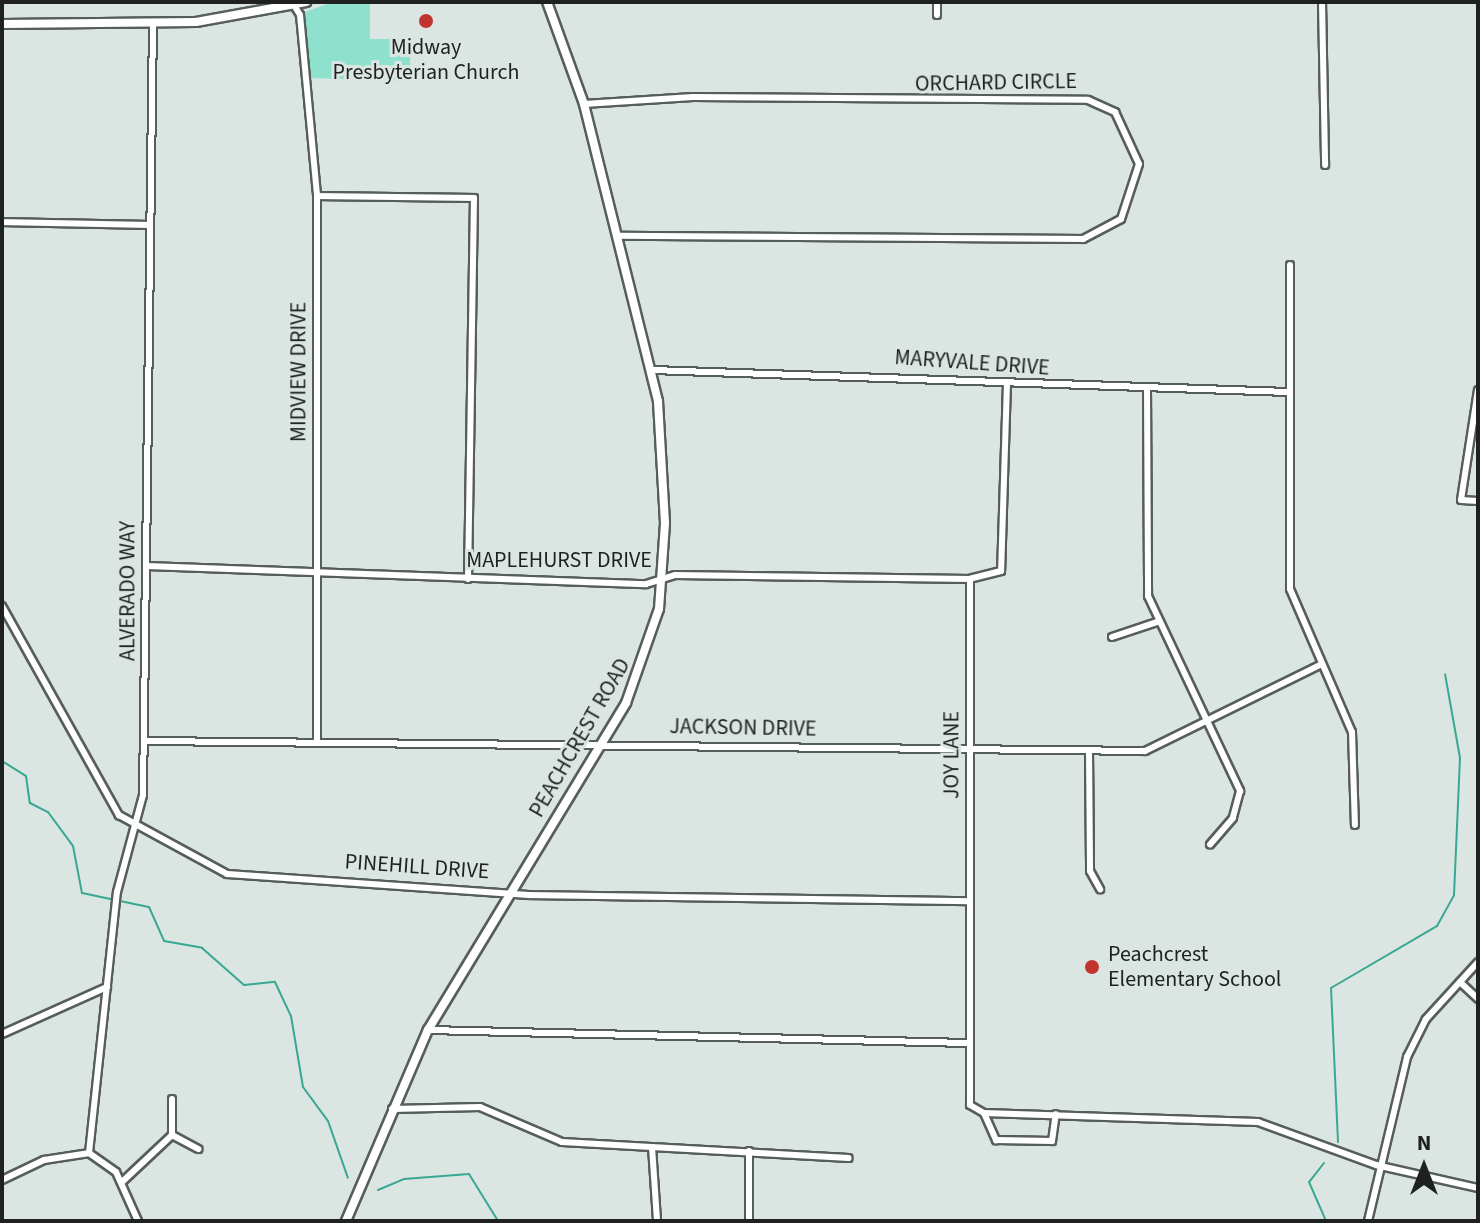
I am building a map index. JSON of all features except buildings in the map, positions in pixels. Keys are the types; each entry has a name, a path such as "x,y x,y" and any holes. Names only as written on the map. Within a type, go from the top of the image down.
{"street":[{"path":"2,24 153,25 306,2"},
{"name":"PEACHCREST ROAD","path":"346,1221 428,1030 601,744 644,666 663,579 662,424 652,370 584,104 547,2"},
{"path":"937,2 937,15"},
{"path":"1322,2 1325,165"},
{"name":"MIDVIEW DRIVE","path":"293,4 317,196 317,741"},
{"name":"ALVERADO WAY","path":"89,1153 117,892 135,829 145,741 148,225 153,25"},
{"name":"ORCHARD CIRCLE","path":"584,104 693,97 1088,100 1115,112 1139,164 1133,200 1121,219 1083,239 619,236"},
{"path":"317,196 474,198 468,579"},
{"path":"2,222 148,225"},
{"path":"1290,265 1290,589 1320,665 1352,732 1355,825"},
{"name":"MARYVALE DRIVE","path":"652,370 1289,392"},
{"path":"970,579 1001,571 1007,383"},
{"path":"1147,389 1146,576 1157,622 1211,723 1240,791 1233,818 1210,844"},
{"path":"1478,390 1461,500 1478,501"},
{"name":"MAPLEHURST DRIVE","path":"147,566 468,579 970,579"},
{"name":"JOY LANE","path":"970,579 968,1097 984,1113 996,1140 1052,1141 1056,1114"},
{"name":"PINEHILL DRIVE","path":"2,606 87,767 135,829 227,874 509,892 969,901"},
{"path":"1112,637 1157,622"},
{"name":"JACKSON DRIVE","path":"145,741 1145,751 1211,723 1320,665"},
{"path":"1089,751 1090,871 1100,889"},
{"path":"1368,1221 1376,1165 1407,1057 1426,1019 1478,962"},
{"path":"1460,982 1478,999"},
{"path":"2,1034 107,987"},
{"path":"428,1030 968,1043"},
{"path":"122,1182 172,1135 172,1099"},
{"path":"392,1109 480,1107 562,1142 849,1158"},
{"path":"984,1113 1258,1122 1376,1165 1478,1188"},
{"path":"172,1135 198,1149"},
{"path":"652,1147 657,1221"},
{"path":"749,1151 749,1221"},
{"path":"2,1180 44,1160 89,1153 122,1182 138,1221"}],"green space":[{"path":"333,2 370,2 370,39 399,39 410,57 411,81 308,78 305,12"}],"waterway":[{"path":"1338,1142 1331,988 1437,926 1454,895 1460,758 1445,674"},
{"path":"2,761 26,776 30,803 48,812 73,846 82,893 149,907 164,941 202,948 244,985 275,982 291,1016 303,1087 328,1121 348,1178"},
{"path":"1324,1163 1309,1182 1326,1221"},
{"path":"378,1190 404,1179 469,1174 498,1221"}],"place":[{"name":"Midway Presbyterian Church","path":"426,21"},
{"name":"Peachcrest Elementary School","path":"1092,967"}]}
